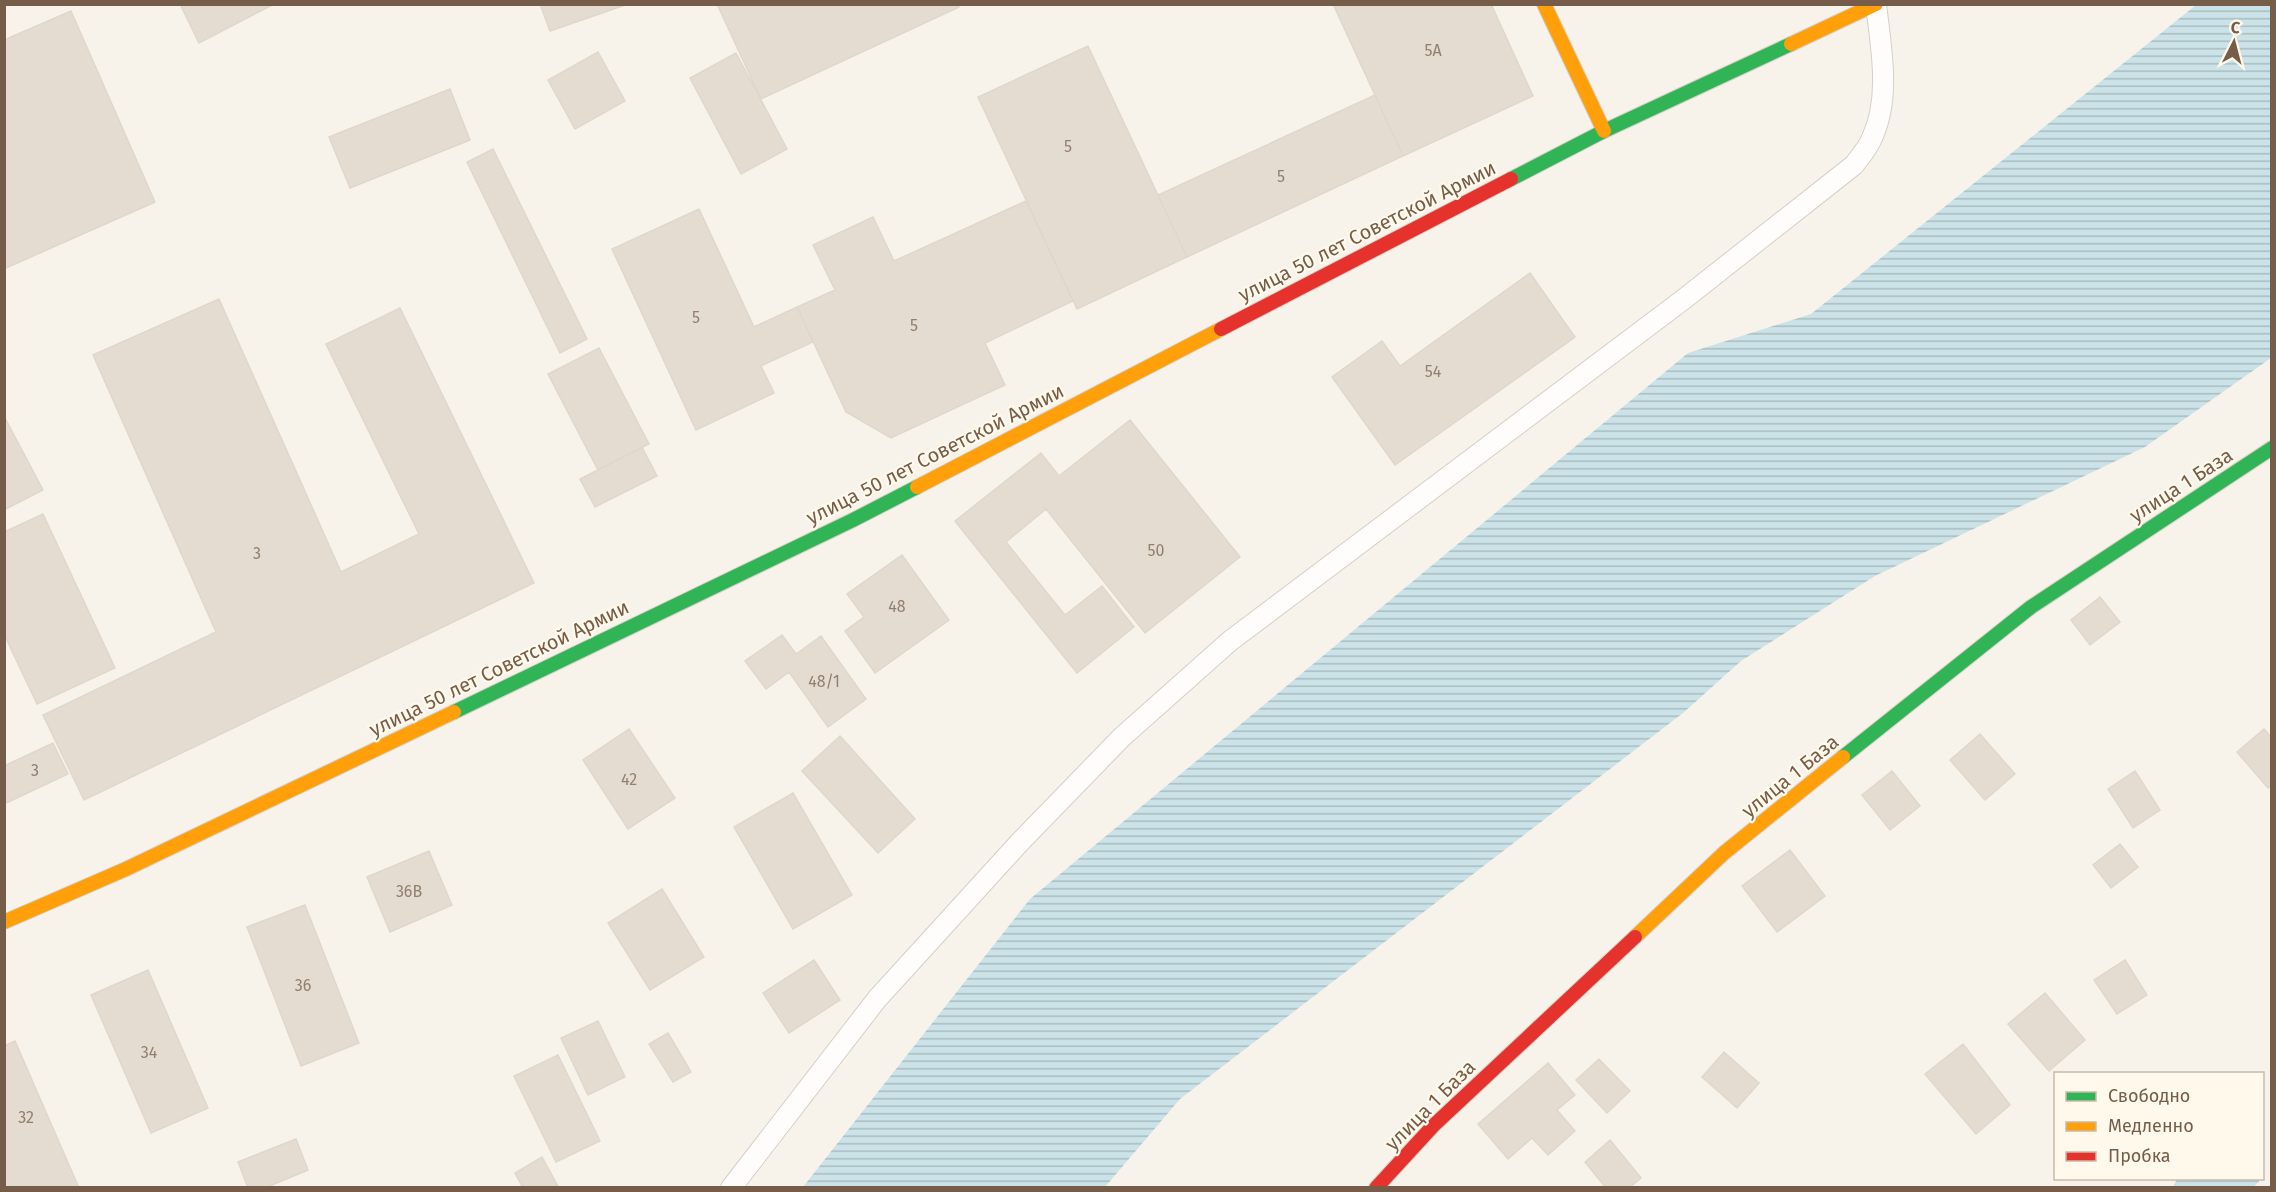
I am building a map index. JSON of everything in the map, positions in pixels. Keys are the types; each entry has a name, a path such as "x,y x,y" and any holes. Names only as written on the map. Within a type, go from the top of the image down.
{"main road":[{"path":"1544,4 1604,131"},
{"name":"улица 50 лет Советской Армии","path":"4,922 126,869 853,520 1604,131 1876,4"},
{"name":"улица 1 База","path":"1376,1188 1433,1126 1724,853 2031,607 2271,448"}],"lane":[{"path":"731,1188 877,999 1020,842 1122,737 1230,641 1684,299 1854,165 1872,139 1882,106 1883,70 1876,4"}],"water":[{"path":"2196,5 2271,5 2271,358 2145,447 1875,576 1741,661 1683,713 1180,1099 1105,1187 803,1187 1030,899 1688,353 1811,314"},
{"path":"2176,1180 2258,1180 2259,1182 2253,1187 2173,1187"}],"building":[{"path":"180,4 274,4 199,43"},
{"path":"540,4 628,4 550,31"},
{"path":"717,4 958,4 959,7 761,99"},
{"path":"1333,4 1491,4 1533,96 1403,156"},
{"path":"71,11 155,202 6,268 4,264 4,40"},
{"path":"1088,46 1187,257 1077,309 978,97"},
{"path":"598,52 625,101 575,129 548,80"},
{"path":"736,53 787,149 741,174 690,78"},
{"path":"450,89 470,140 350,188 329,137"},
{"path":"1375,95 1403,156 1187,257 1158,195"},
{"path":"493,149 587,339 560,353 467,162"},
{"path":"1026,201 1073,301 985,343 1005,385 891,438 846,412 797,307 835,290 813,245 873,217 894,261"},
{"path":"699,209 754,327 797,307 813,342 761,366 774,393 696,430 612,249"},
{"path":"1530,273 1575,337 1395,465 1332,377 1382,341 1400,366"},
{"path":"219,299 341,572 419,534 326,344 400,308 534,583 84,800 43,715 216,632 93,355"},
{"path":"599,348 649,444 598,470 548,374"},
{"path":"4,416 43,490 4,510"},
{"path":"1130,420 1240,557 1145,633 1046,509 1006,542 1065,615 1102,586 1134,627 1077,673 955,521 1041,453 1059,476"},
{"path":"642,447 657,476 595,507 580,479"},
{"path":"43,514 115,668 37,704 4,634 4,532"},
{"path":"902,555 949,620 875,673 845,631 864,617 847,594"},
{"path":"2100,597 2120,622 2090,645 2071,620"},
{"path":"782,635 796,654 821,636 866,699 828,727 789,672 766,689 745,661"},
{"path":"629,729 675,798 628,829 583,760"},
{"path":"2264,729 2272,738 2272,785 2268,788 2237,752"},
{"path":"1980,734 2015,774 1985,800 1950,760"},
{"path":"840,736 915,819 878,853 802,771"},
{"path":"53,743 68,774 4,804 4,766"},
{"path":"1892,771 1920,806 1890,830 1862,795"},
{"path":"2135,771 2160,810 2133,828 2108,789"},
{"path":"793,793 852,895 793,929 734,827"},
{"path":"2120,844 2138,867 2111,888 2093,865"},
{"path":"1790,850 1825,896 1777,932 1742,886"},
{"path":"429,851 452,905 390,932 367,877"},
{"path":"662,889 704,957 650,990 608,923"},
{"path":"305,905 359,1043 301,1066 247,927"},
{"path":"814,960 840,1000 789,1033 763,993"},
{"path":"2125,960 2147,995 2117,1014 2094,980"},
{"path":"148,970 208,1108 151,1133 91,995"},
{"path":"2045,993 2085,1040 2049,1071 2008,1024"},
{"path":"598,1021 625,1077 588,1095 561,1038"},
{"path":"668,1033 691,1072 673,1082 649,1044"},
{"path":"15,1041 79,1188 4,1188 4,1046"},
{"path":"1963,1044 2010,1105 1976,1134 1925,1074"},
{"path":"1724,1052 1759,1083 1737,1108 1702,1077"},
{"path":"558,1055 600,1141 556,1162 514,1076"},
{"path":"1599,1059 1630,1091 1607,1113 1576,1080"},
{"path":"1548,1063 1575,1095 1557,1110 1575,1131 1548,1155 1532,1138 1508,1159 1478,1124"},
{"path":"296,1139 308,1170 265,1188 248,1188 238,1162"},
{"path":"1610,1140 1641,1178 1629,1188 1606,1188 1585,1162"},
{"path":"542,1157 559,1188 523,1188 515,1173"}],"traffic: fast":[{"path":"1511,179 1604,131 1791,44"},
{"path":"1843,757 2031,607 2272,448"},
{"path":"454,712 917,487"}],"traffic: slow":[{"path":"1544,4 1604,131"},
{"path":"1791,44 1876,4"},
{"path":"917,487 1221,329"},
{"path":"4,922 126,869 454,712"},
{"path":"1635,937 1724,853 1843,757"}],"traffic: jam":[{"path":"1221,329 1511,179"},
{"path":"1376,1188 1433,1126 1635,937"}]}
